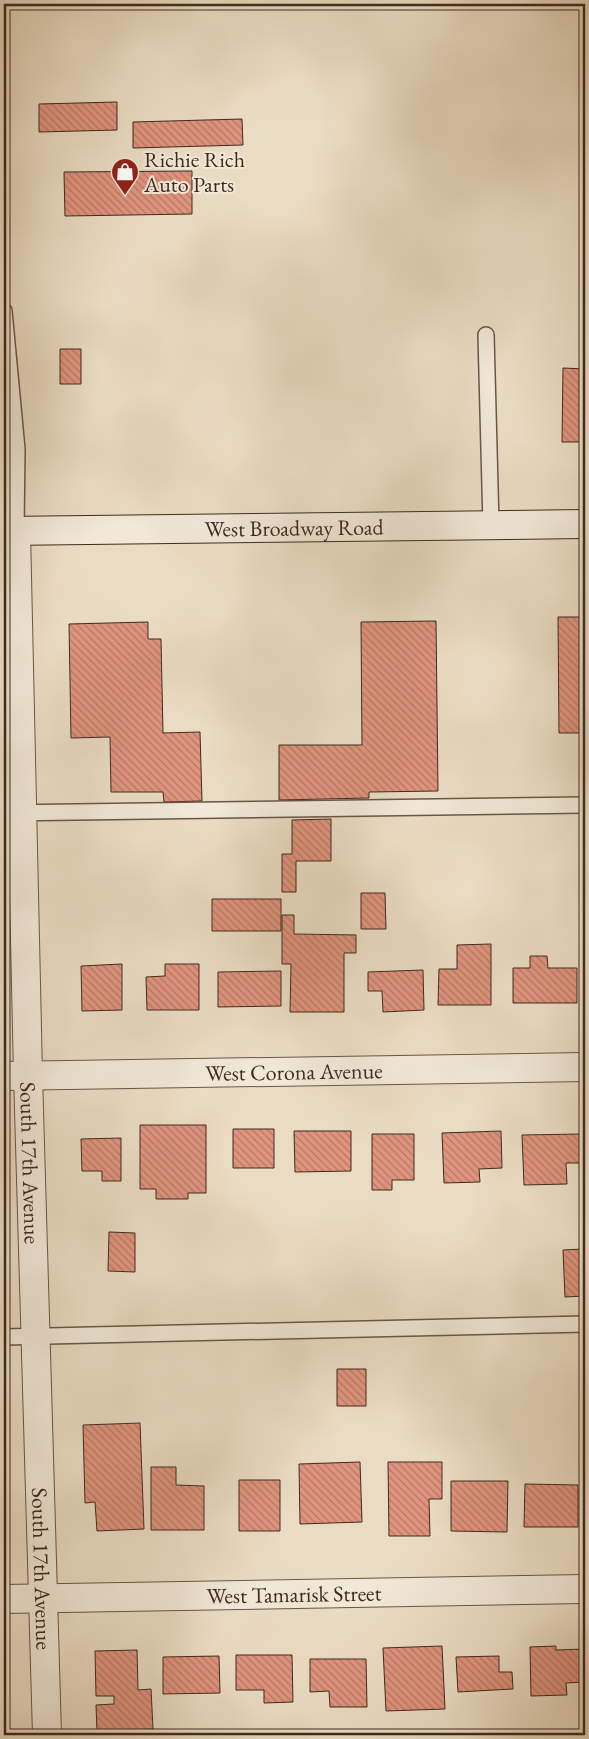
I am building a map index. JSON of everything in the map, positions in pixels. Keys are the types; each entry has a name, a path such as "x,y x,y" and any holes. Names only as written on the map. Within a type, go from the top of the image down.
{"street":[{"name":"West Broadway Road","path":"10,531 585,524"},
{"name":"South 17th Avenue","path":"10,531 16,1075 35,1337 47,1735"},
{"name":"West Corona Avenue","path":"16,1075 585,1067"},
{"name":"West Tamarisk Street","path":"4,1599 585,1589"}],"lane":[{"path":"4,311 17,449 10,531"},
{"path":"486,336 491,525"},
{"path":"12,813 585,805"},
{"path":"4,1337 585,1324"}],"building":[{"path":"117,102 117,130 39,132 39,104"},
{"path":"242,119 243,145 133,148 133,122"},
{"path":"192,171 192,214 65,216 64,172"},
{"path":"60,349 81,349 81,384 60,384"},
{"path":"563,368 585,369 585,442 562,442"},
{"path":"558,617 585,617 585,733 559,733"},
{"path":"436,621 438,791 369,792 369,798 279,800 279,745 362,745 361,622"},
{"path":"148,622 148,639 161,639 163,733 200,732 202,801 164,802 163,792 111,792 110,737 71,738 69,624"},
{"path":"331,819 331,861 296,861 296,892 282,892 282,854 292,854 292,820"},
{"path":"583,853 585,853 585,891 583,891"},
{"path":"361,893 385,893 386,929 361,929"},
{"path":"212,899 281,899 281,931 212,931"},
{"path":"282,915 294,915 294,934 356,935 356,953 344,953 344,1012 290,1012 291,964 282,964"},
{"path":"491,944 491,1005 438,1005 439,969 457,969 457,945"},
{"path":"530,956 547,956 548,968 577,968 577,1003 513,1003 513,968 530,968"},
{"path":"122,964 122,1010 82,1011 81,966"},
{"path":"165,964 199,964 199,1010 147,1010 146,977 165,976"},
{"path":"423,970 424,1010 383,1012 382,991 368,991 368,972"},
{"path":"582,970 585,970 585,1004 582,1004"},
{"path":"281,971 281,1006 218,1007 218,972"},
{"path":"140,1125 206,1125 206,1193 188,1193 188,1199 156,1199 156,1189 140,1189"},
{"path":"233,1129 274,1129 274,1168 233,1168"},
{"path":"294,1131 351,1131 351,1171 295,1172"},
{"path":"501,1131 502,1168 479,1169 480,1182 444,1183 442,1133"},
{"path":"585,1131 585,1179 584,1179"},
{"path":"372,1134 414,1134 414,1180 392,1180 392,1190 372,1190"},
{"path":"580,1134 580,1163 566,1163 567,1184 524,1185 522,1135"},
{"path":"121,1138 121,1181 102,1181 102,1171 82,1171 81,1139"},
{"path":"109,1232 135,1233 135,1272 108,1271"},
{"path":"582,1249 584,1296 565,1297 563,1250"},
{"path":"337,1369 366,1369 366,1406 337,1406"},
{"path":"140,1423 144,1529 97,1531 95,1502 85,1503 83,1425"},
{"path":"360,1462 362,1522 300,1524 299,1464"},
{"path":"388,1462 442,1462 442,1499 429,1499 430,1536 389,1536"},
{"path":"151,1467 176,1467 176,1485 204,1486 204,1530 151,1530"},
{"path":"239,1480 280,1480 280,1531 239,1531"},
{"path":"451,1481 508,1481 507,1532 451,1531"},
{"path":"525,1484 578,1485 578,1527 524,1527"},
{"path":"442,1646 445,1709 386,1711 383,1648"},
{"path":"556,1646 556,1650 585,1649 585,1682 566,1683 567,1695 531,1696 530,1647"},
{"path":"137,1650 138,1690 151,1689 153,1729 97,1731 96,1705 114,1704 114,1696 96,1696 95,1651"},
{"path":"236,1655 292,1655 293,1702 264,1703 264,1690 236,1690"},
{"path":"219,1656 220,1693 163,1694 163,1657"},
{"path":"499,1656 499,1672 512,1672 513,1689 458,1692 456,1657"},
{"path":"310,1659 366,1659 367,1707 330,1707 329,1691 310,1692"}],"place":[{"name":"Richie Rich Auto Parts","path":"125,196"}]}
